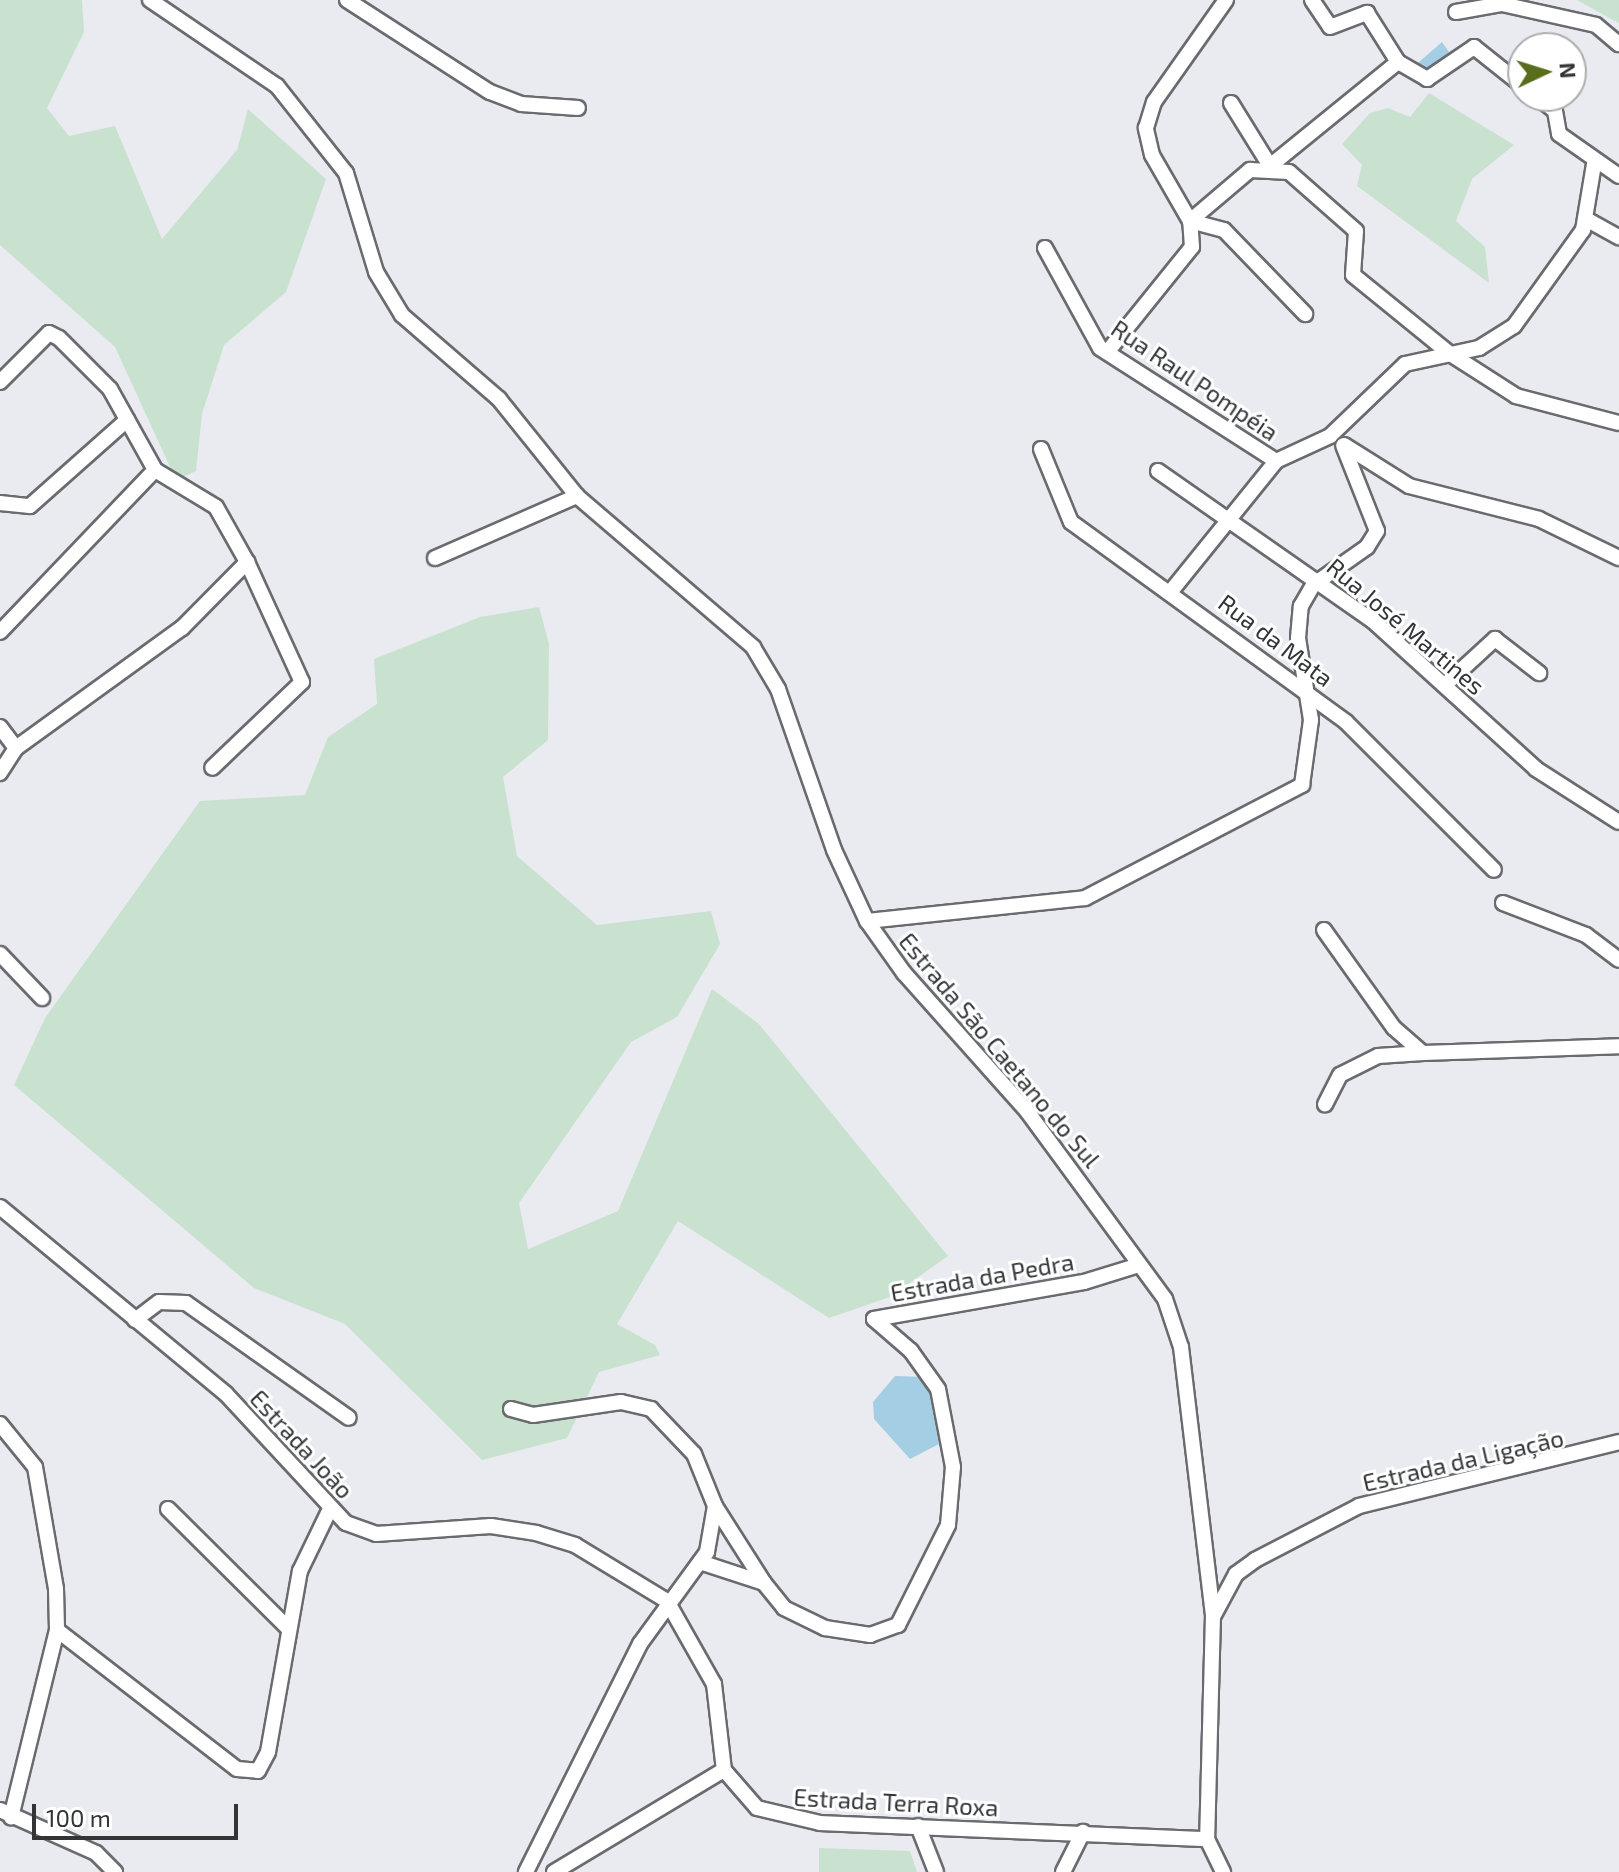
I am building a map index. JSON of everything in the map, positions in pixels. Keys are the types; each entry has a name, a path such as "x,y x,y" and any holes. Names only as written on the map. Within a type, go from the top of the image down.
{"street":[{"name":"Estrada São Caetano do Sul","path":"150,0 203,30 301,112 346,173 387,296 418,333 499,399 577,496 766,664 867,921 904,973 1027,1111 1175,1317 1213,1615"},
{"path":"347,0 490,92 521,104 578,108"},
{"path":"1108,351 1188,260 1190,221 1152,155 1146,128 1154,102 1226,0"},
{"path":"1312,0 1330,27 1367,13 1398,62 1427,79 1474,47 1507,73"},
{"path":"1456,12 1502,4 1596,25 1619,44"},
{"path":"1190,221 1243,174 1270,166 1398,62"},
{"path":"1231,103 1270,166 1289,172 1356,231 1353,275 1449,353 1516,396 1619,423"},
{"path":"1555,112 1559,134 1594,164 1619,176"},
{"path":"1594,164 1586,219 1619,237"},
{"name":"Rua Raul Pompéia","path":"1172,590 1231,521 1276,461 1330,436 1393,372 1449,353 1479,348 1514,326 1586,219"},
{"path":"1190,221 1224,230 1305,314"},
{"name":"Rua Raul Pompéia","path":"1045,248 1108,351 1276,461"},
{"path":"0,382 54,334 97,371 155,470 216,507 247,562 302,682 212,768"},
{"path":"0,503 30,506 127,420"},
{"path":"1330,436 1409,486 1539,519 1619,558"},
{"path":"867,921 1085,898 1302,785 1311,756 1308,692 1298,619 1319,580 1367,547 1377,531 1343,445"},
{"name":"Rua da Mata","path":"1041,449 1071,522 1172,590 1308,692 1494,870"},
{"path":"0,632 155,470"},
{"name":"Rua José Martines","path":"1158,471 1319,580 1446,684 1548,779 1619,823"},
{"path":"435,558 577,496"},
{"path":"0,773 16,748 182,628 247,562"},
{"path":"1446,684 1495,639 1539,673"},
{"path":"0,727 16,748"},
{"path":"1619,813 1619,823"},
{"path":"1503,903 1586,935 1619,960"},
{"path":"1324,930 1394,1028 1423,1053"},
{"path":"0,954 42,998"},
{"path":"1325,1104 1340,1075 1378,1056 1619,1046"},
{"name":"Estrada João","path":"0,1207 253,1420 330,1509 376,1534 491,1526 536,1533 598,1557 667,1601"},
{"name":"Estrada da Pedra","path":"700,1562 764,1583 802,1620 847,1632 887,1632 909,1610 948,1525 953,1467 938,1389 911,1351 874,1319 1084,1282 1139,1265"},
{"path":"135,1320 159,1302 186,1303 349,1418"},
{"path":"511,1409 533,1415 621,1402 651,1409 694,1454 715,1506 764,1583"},
{"path":"0,1424 23,1444 45,1501 57,1630 5,1813 96,1853 115,1872"},
{"name":"Estrada da Ligação","path":"1213,1615 1236,1574 1255,1560 1359,1506 1619,1442"},
{"path":"526,1872 591,1733 667,1601 700,1562 712,1541 715,1506"},
{"path":"168,1509 289,1629"},
{"path":"57,1630 248,1773 268,1752 300,1571 330,1509"},
{"path":"554,1872 724,1770 714,1684 667,1601"},
{"path":"1213,1615 1207,1839 1223,1872"},
{"name":"Estrada Terra Roxa","path":"724,1770 738,1793 774,1817 1207,1839"},
{"path":"918,1826 936,1872"},
{"path":"1063,1872 1083,1832"}],"green space":[{"path":"0,0 82,0 84,32 47,108 69,136 115,126 162,239 237,150 248,109 326,179 286,292 224,345 202,414 196,471 176,480 115,347 0,245"},
{"path":"1577,0 1619,0 1619,23 1613,20"},
{"path":"1429,93 1514,145 1472,179 1456,221 1485,247 1489,283 1357,186 1362,165 1342,144 1370,113 1388,108 1410,117"},
{"path":"539,607 549,644 548,740 503,777 517,856 597,925 711,911 720,944 677,1017 631,1042 519,1203 528,1249 618,1211 712,989 759,1024 948,1256 890,1297 829,1318 678,1221 617,1324 655,1345 660,1355 599,1372 567,1438 482,1460 345,1324 254,1288 14,1085 45,1018 200,801 305,795 328,737 377,704 374,659 480,617"},
{"path":"819,1848 910,1851 917,1872 819,1872"}],"water":[{"path":"1442,42 1449,52 1426,73 1418,63"},
{"path":"895,1376 926,1377 939,1444 910,1459 874,1419 873,1402"}]}
